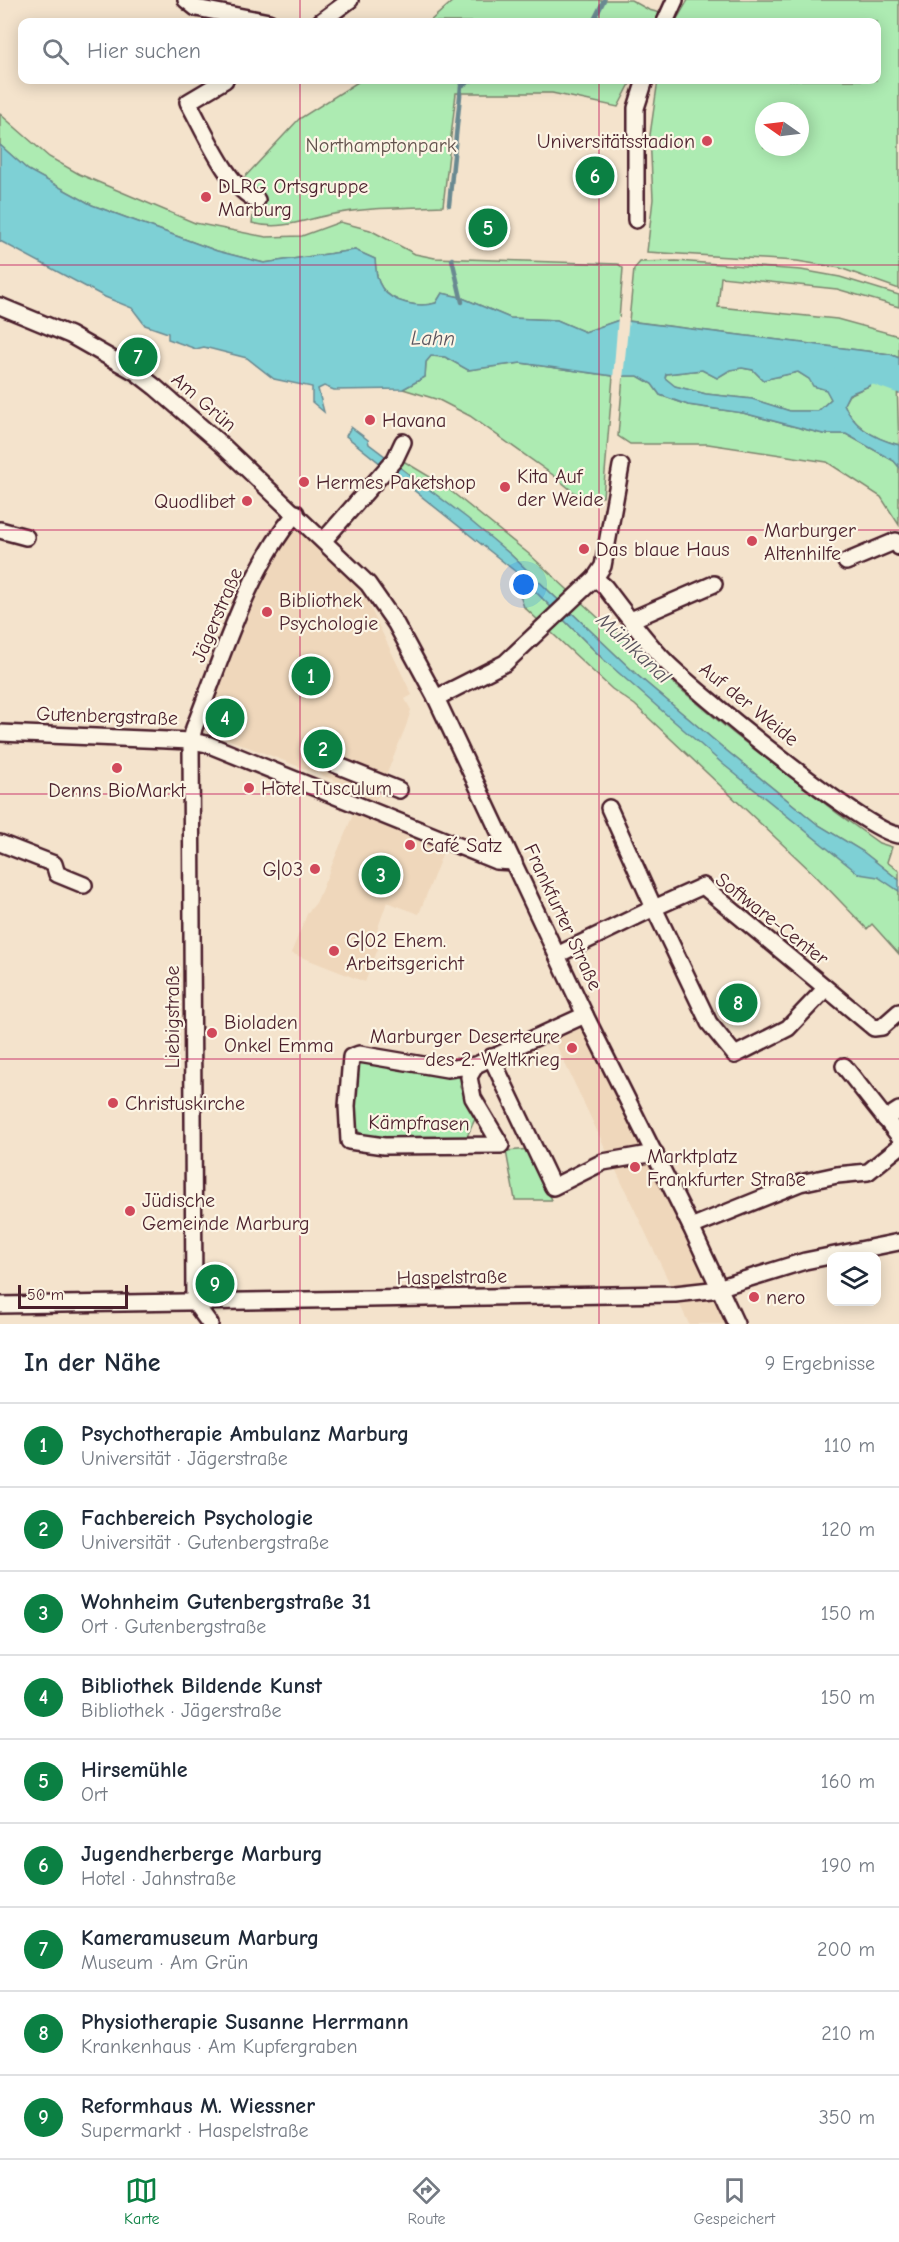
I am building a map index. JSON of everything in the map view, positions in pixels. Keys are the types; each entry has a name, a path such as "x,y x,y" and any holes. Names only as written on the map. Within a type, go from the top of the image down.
{"street":[{"path":"186,0 196,8 248,18"},
{"path":"325,18 350,0"},
{"path":"666,18 675,0"},
{"path":"218,84 188,102 235,183 246,195 258,200"},
{"path":"636,219 636,108 644,84"},
{"name":"Am Grün","path":"0,306 70,335 137,374 222,444 326,542"},
{"path":"326,542 395,459 403,442"},
{"path":"436,698 505,663 595,578 603,566 621,466"},
{"name":"Jägerstraße","path":"191,741 198,717 258,571 279,533 296,513"},
{"path":"0,530 26,537"},
{"path":"846,562 896,541 899,547"},
{"name":"Frankfurter Straße","path":"326,542 368,584 396,624 436,698 585,1015 655,1153 736,1324"},
{"name":"Auf der Weide","path":"595,578 605,586 667,663 736,723 832,795 885,831 899,835"},
{"path":"631,620 714,584"},
{"name":"Gutenbergstraße","path":"0,733 191,741 207,744 496,861 513,862"},
{"name":"Liebigstraße","path":"191,741 194,1302"},
{"path":"314,756 399,790"},
{"path":"557,955 654,908 609,808"},
{"path":"0,843 54,864 57,874 84,885"},
{"name":"Software-Center","path":"826,988 788,1028 735,1054 709,1023 654,908 703,885 826,988 866,1023 873,1028 882,1027 899,1012"},
{"name":"Kämpfrasen","path":"476,1065 469,1077 473,1098 501,1145 384,1146 350,1141 347,1106 351,1057 359,1054 447,1069 476,1065 585,1015"},
{"path":"491,1057 553,1187 603,1162 655,1153"},
{"path":"844,1066 899,1136"},
{"path":"885,1119 899,1110"},
{"path":"691,1227 800,1183 837,1175 868,1172 899,1147"},
{"name":"Haspelstraße","path":"0,1305 675,1294 720,1288 806,1260 899,1242"},
{"path":"194,1302 210,1324"}],"shaded area":[{"path":"292,523 346,573 368,603 412,695 405,699 411,710 370,815 445,847 419,914 387,902 375,936 378,949 365,982 291,953 308,912 316,903 363,791 201,729 265,573"},
{"name":"Marktplatz Frankfurter Straße","path":"579,1017 603,1070 643,1145 730,1324 689,1324 550,1032"}],"green space":[{"path":"454,0 631,0 649,10 664,14 662,18 434,18"},
{"name":"Universitätsstadion","path":"688,0 899,0 899,289 840,268 797,261 647,252 653,199 650,135 657,84 881,84 881,18 677,18"},
{"name":"Northamptonpark","path":"355,84 630,84 618,107 552,93 456,93 443,206 361,210 274,226 252,223 256,195 241,181 299,119"},
{"path":"0,114 49,157 79,174 195,223 266,237 302,236 340,222 370,230 415,254 435,258 618,264 623,268 619,320 585,332 557,320 510,318 460,297 442,293 436,303 422,305 406,303 392,297 382,288 377,278 375,259 355,250 264,263 217,251 92,205 28,170 0,145"},
{"path":"676,261 801,270 840,277 899,295 899,307 837,289 721,277 718,307 837,319 899,336 899,358 890,354 629,321 634,269 640,262"},
{"path":"431,356 445,357 468,370 521,363 613,376 603,497 577,495 553,475 470,416 439,400 403,389 425,377 426,362"},
{"path":"742,368 753,370 763,380 798,372 826,389 831,399 818,411 790,411 752,399 706,394 674,386 665,378 666,374 702,370 717,378 730,370"},
{"path":"885,373 897,382 899,445 866,431 853,419 844,404 849,395 869,386 874,375"},
{"path":"623,376 638,376 652,384 660,395 688,405 743,413 823,434 846,434 894,461 899,467 899,525 881,497 827,462 708,444 630,444 618,436"},
{"path":"400,459 442,484 529,554 605,624 648,654 660,672 733,733 837,813 879,843 892,847 887,862 899,871 899,880 862,851 817,824 727,751 637,675 510,554 396,464"},
{"path":"516,572 604,660 899,891 899,954 872,924 867,929 815,875 635,705 612,689 524,607 517,587"},
{"path":"362,1056 464,1070 460,1086 475,1119 465,1141 372,1141 355,1129 353,1069"},
{"path":"531,1149 552,1200 515,1200 506,1151"}],"water":[{"path":"0,145 28,170 92,205 217,251 264,263 355,250 375,259 377,278 382,288 392,297 406,303 422,305 436,303 442,293 460,297 510,318 557,320 585,332 619,320 890,354 899,358 899,395 897,382 887,374 881,373 874,375 869,386 849,394 844,404 853,419 866,431 899,445 899,467 894,461 846,434 823,434 743,413 688,405 660,395 652,384 638,376 613,376 521,363 468,370 445,357 431,356 426,362 425,377 403,389 334,390 324,386 318,389 324,412 312,402 312,387 274,379 247,358 204,347 196,349 168,339 168,333 145,325 132,308 105,297 0,241","holes":["742,368 753,370 763,380 798,372 809,379 813,386 826,390 831,399 818,411 790,411 752,399 706,394 675,386 665,378 666,374 702,370 717,378 730,370"]},
{"path":"351,427 368,440 369,444 467,518 510,554 637,675 727,751 817,824 862,851 899,880 899,891 878,877 859,874 724,765 604,660 516,572 346,436"}],"pier":[{"path":"618,317 629,318 623,379 613,379"}],"waterway":[{"path":"595,18 604,0"},
{"path":"449,205 461,86 465,84"},
{"path":"452,259 462,302"},
{"name":"Lahn","path":"847,369 877,372 899,380"}],"place":[{"name":"Universitätsstadion","path":"707,141"},
{"name":"Jugendherberge Marburg","path":"595,176"},
{"name":"DLRG Ortsgruppe Marburg","path":"206,197"},
{"name":"Hirsemühle","path":"488,228"},
{"name":"Kameramuseum Marburg","path":"138,357"},
{"name":"Havana","path":"370,420"},
{"name":"Hermes Paketshop","path":"304,482"},
{"name":"Kita Auf der Weide","path":"505,487"},
{"name":"Quodlibet","path":"247,501"},
{"name":"Marburger Altenhilfe","path":"752,541"},
{"name":"Das blaue Haus","path":"584,549"},
{"name":"Bibliothek Psychologie","path":"267,612"},
{"name":"Psychotherapie Ambulanz Marburg","path":"311,676"},
{"name":"Bibliothek Bildende Kunst","path":"225,718"},
{"name":"Fachbereich Psychologie","path":"323,749"},
{"name":"Denns BioMarkt","path":"117,768"},
{"name":"Hotel Tusculum","path":"249,788"},
{"name":"Café Satz","path":"410,845"},
{"name":"G|03","path":"315,869"},
{"name":"Wohnheim Gutenbergstraße 31","path":"381,875"},
{"name":"G|02 Ehem. Arbeitsgericht","path":"334,951"},
{"name":"Physiotherapie Susanne Herrmann","path":"738,1003"},
{"name":"Bioladen Onkel Emma","path":"212,1033"},
{"name":"Marburger Deserteure des 2. Weltkrieg","path":"572,1048"},
{"name":"Christuskirche","path":"113,1103"},
{"name":"Marktplatz Frankfurter Straße","path":"635,1167"},
{"name":"Jüdische Gemeinde Marburg","path":"130,1211"},
{"name":"Reformhaus M. Wiessner","path":"215,1284"},
{"name":"nero","path":"754,1297"}],"water label":[{"name":"Mühlkanal","path":"634,648"}]}
